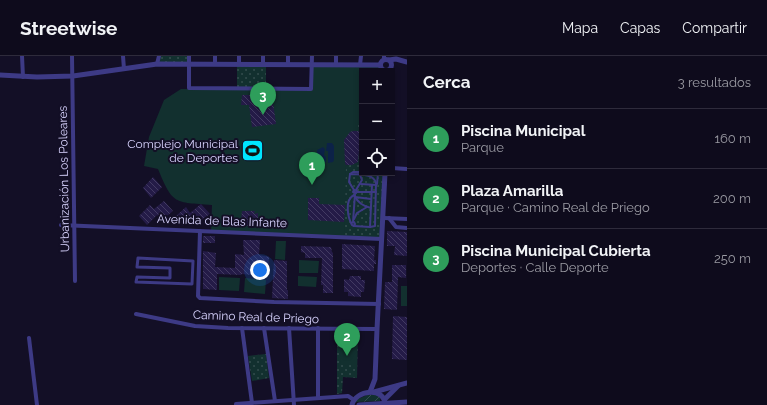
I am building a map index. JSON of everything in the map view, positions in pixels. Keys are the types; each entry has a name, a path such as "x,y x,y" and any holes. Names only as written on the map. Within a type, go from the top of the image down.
{"street":[{"path":"22,56 23,77"},
{"name":"Urbanización Los Poleares","path":"72,56 75,281"},
{"path":"123,56 124,69"},
{"path":"157,64 159,56"},
{"path":"189,56 189,88 311,89 312,56"},
{"path":"215,56 215,64"},
{"path":"239,56 239,64"},
{"path":"263,56 263,64"},
{"path":"288,56 288,64"},
{"path":"336,56 336,64"},
{"path":"360,56 360,65"},
{"path":"0,75 23,77 73,76 157,64 380,65 381,61 388,65 400,60 407,62"},
{"path":"395,168 407,169"},
{"path":"372,392 376,379 377,329 386,176"},
{"path":"384,218 407,219"},
{"path":"390,218 396,227 407,228"},
{"name":"Avenida de Blas Infante","path":"61,225 382,239"},
{"path":"200,230 198,296 200,298 274,302 379,304"},
{"path":"138,258 193,261 192,284 136,282 137,276 170,278 170,268 138,266 138,258"},
{"name":"Camino Real de Priego","path":"136,314 195,326 242,328 377,329"},
{"path":"242,328 252,403"},
{"path":"264,328 275,401"},
{"path":"289,328 294,402"},
{"path":"318,328 318,398"},
{"path":"29,338 37,405"},
{"path":"376,379 384,399"},
{"path":"384,399 398,386 407,383"},
{"path":"384,399 398,386"},
{"path":"236,405 275,401 294,402 318,398 348,396 353,402 362,394 372,392 384,399"},
{"path":"359,405 384,399 407,402"}],"lane":[{"path":"359,173 350,174 349,182 355,193 357,201 371,208"},
{"path":"362,176 361,184 349,200 348,217 354,226 370,228 375,226 376,192 375,180 371,176"},
{"path":"376,186 378,176"},
{"path":"361,184 376,186"},
{"path":"370,228 372,185"},
{"path":"355,193 376,192"},
{"path":"355,193 371,199"},
{"path":"352,222 355,193"},
{"path":"352,222 357,213 367,207"}],"green space":[{"path":"159,56 189,56 189,63 157,64"},
{"path":"237,64 266,64 266,89 237,88"},
{"name":"Complejo Municipal de Deportes","path":"312,64 382,68 359,68 359,152 357,163 346,166 344,237 211,231 212,205 182,202 176,199 167,189 158,169 144,166 149,137 164,100 181,89 311,89"},
{"path":"359,123 359,176 385,176 382,239 344,237 280,133"},
{"path":"276,241 286,241 285,260 275,259"},
{"path":"299,260 319,261 318,273 299,273"},
{"path":"298,276 317,277 316,287 298,286"},
{"path":"219,277 240,278 239,291 219,290"},
{"path":"245,278 266,280 265,294 244,292"},
{"path":"401,286 407,286 407,306 401,306"},
{"path":"337,334 358,335 357,378 343,377 342,393 337,394"},
{"path":"341,338 355,338 355,364 340,364"},
{"path":"266,354 269,378 252,381 248,356"},
{"path":"367,395 376,395 380,398 380,401 355,402 356,400"}],"water":[{"path":"327,143 332,143 334,146 334,160 333,162 328,163 328,151 326,151"},
{"path":"323,147 325,149 324,155 326,157 326,163 324,161 321,163 317,157 317,150"}],"building":[{"path":"242,95 261,95 261,97 272,95 276,124 252,127 249,105 241,105"},
{"path":"350,132 359,132 358,162 352,165 346,165 344,140"},
{"path":"153,177 162,187 151,198 143,188"},
{"path":"308,198 319,198 319,204 345,205 344,222 308,220"},
{"path":"164,201 173,211 162,220 157,215 147,225 139,216 150,205 154,209"},
{"path":"201,204 210,214 197,223 194,218 183,226 176,216 186,207 190,213"},
{"path":"242,211 255,211 254,214 258,213 258,227 239,225"},
{"path":"387,231 407,232 407,256 394,255 395,246 387,246"},
{"path":"203,236 215,236 215,243 203,243"},
{"path":"243,240 260,240 259,255 269,257 268,271 263,270 263,272 252,273 252,275 217,274 217,290 203,289 203,251 216,253 215,267 235,268 235,254 244,255"},
{"path":"342,244 375,246 374,260 376,260 376,264 374,264 374,271 342,269"},
{"path":"301,246 331,247 333,253 333,293 323,293 323,285 321,285 322,258 305,258 305,253 301,252"},
{"path":"274,260 287,261 288,299 272,298"},
{"path":"392,265 406,265 406,278 398,277 397,310 384,309 385,282 392,282"},
{"path":"350,276 361,276 361,280 365,280 364,292 361,292 361,297 348,296 348,292 344,292 344,279 349,280"},
{"path":"393,316 407,317 407,360 392,359"}],"place":[{"name":"Piscina Municipal Cubierta","path":"263,115"},
{"name":"Complejo Municipal de Deportes","path":"253,151"},
{"name":"Piscina Municipal","path":"312,185"},
{"name":"Plaza Amarilla","path":"347,356"}]}
